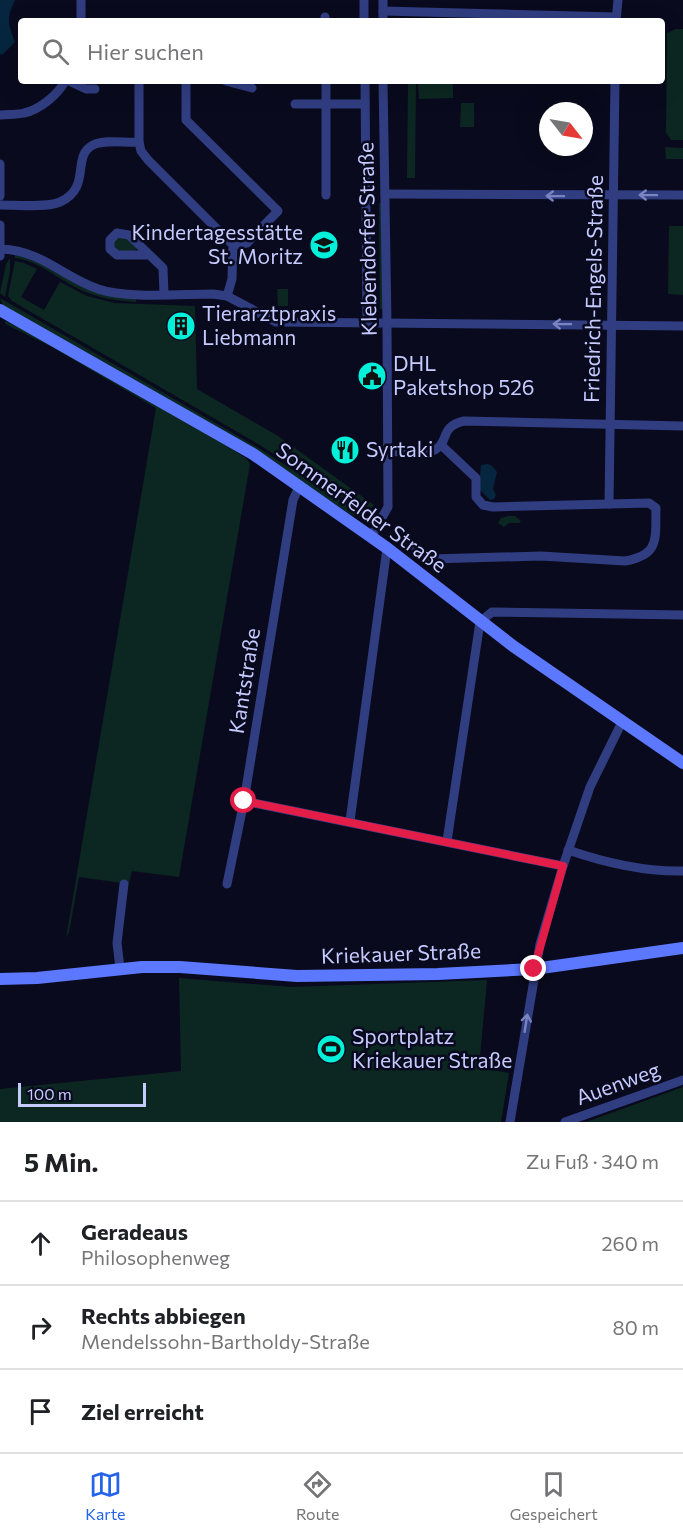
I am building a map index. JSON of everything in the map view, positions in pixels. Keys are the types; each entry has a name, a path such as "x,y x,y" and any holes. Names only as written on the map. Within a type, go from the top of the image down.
{"main road":[{"name":"Sommerfelder Straße","path":"0,310 253,454 300,485 387,548 480,622 683,763"},
{"name":"Kriekauer Straße","path":"0,979 74,975 120,968 180,967 297,976 438,974 534,969 683,948"}],"street":[{"path":"81,0 81,18"},
{"path":"364,0 364,18"},
{"path":"382,0 383,16 538,18"},
{"path":"616,18 618,0"},
{"path":"0,115 26,113 33,110 59,91 65,84"},
{"path":"74,84 86,89 95,88"},
{"path":"139,84 141,151 233,245 232,279 227,296"},
{"path":"186,84 186,120 278,211 247,243 233,245"},
{"path":"237,84 252,88"},
{"name":"Klebendorfer Straße","path":"326,84 326,195"},
{"name":"Klebendorfer Straße","path":"365,84 367,323"},
{"name":"Klebendorfer Straße","path":"371,537 388,507 383,84"},
{"name":"Friedrich-Engels-Straße","path":"609,504 615,84"},
{"path":"295,104 365,104"},
{"path":"0,205 58,203 68,198 77,188 81,176 82,159 92,146 106,143 139,142"},
{"path":"0,164 0,196"},
{"path":"385,195 683,195"},
{"path":"0,225 1,252 37,256 98,289 126,293 227,296 276,322 683,326"},
{"path":"149,255 163,268 164,294"},
{"path":"389,452 432,451 441,445 447,430 454,424 464,421 683,426"},
{"path":"415,548 424,557 433,560 541,556 625,561 642,556 650,550 656,538 656,507 649,503 489,507 476,497 476,478 441,445"},
{"name":"Kantstraße","path":"227,884 244,801 293,500 300,485"},
{"path":"350,821 387,548"},
{"path":"447,841 480,622 492,612 683,615"},
{"path":"510,1122 534,969 563,866 590,787 622,722"},
{"path":"244,801 563,866"},
{"path":"568,850 629,867 683,871"},
{"path":"120,968 117,943 124,884"},
{"name":"Auenweg","path":"565,1122 683,1080"}],"green space":[{"path":"683,29 683,140 671,140 666,132 667,33"},
{"path":"408,84 416,84 415,178 407,178"},
{"path":"418,84 453,84 453,98 419,99"},
{"path":"461,103 474,103 474,127 460,127"},
{"path":"665,147 683,148 683,159 666,159"},
{"path":"379,203 381,203 383,309 380,309"},
{"path":"669,226 683,226 683,295 668,294"},
{"path":"114,237 126,237 137,247 134,253 119,252 114,249"},
{"path":"16,254 136,298 136,302 108,299 87,293 32,262 14,258"},
{"path":"10,258 5,297 0,293 6,264"},
{"path":"15,261 37,269 21,297 44,310 60,282 87,296 115,303 195,306 197,389 278,436 374,505 367,513 258,444 12,301 8,296"},
{"path":"277,289 288,289 288,306 278,306"},
{"path":"0,298 257,447 368,518 363,519 350,514 254,450 3,305"},
{"path":"5,321 33,333 204,431 247,459 250,464 179,877 132,871 129,884 79,877 66,938 156,408 50,346 5,324"},
{"path":"515,516 521,521 509,523 504,527 498,523 501,518"},
{"name":"Sportplatz Kriekauer Straße","path":"179,978 291,987 487,980 479,1068 509,1073 501,1122 0,1122 0,1089 181,1071"},
{"path":"683,1087 683,1122 586,1122"}],"water":[{"path":"0,0 15,0 9,21 15,42 2,55 0,54"},
{"path":"488,464 497,472 493,489 496,495 490,500 479,489 481,465"}],"place":[{"name":"Kindertagesstätte St. Moritz","path":"324,245"},
{"name":"Tierarztpraxis Liebmann","path":"181,326"},
{"name":"DHL Paketshop 526","path":"372,376"},
{"name":"Syrtaki","path":"345,450"},
{"name":"Sportplatz Kriekauer Straße","path":"331,1049"}],"route":[{"path":"244,801 563,866 534,969"}]}
